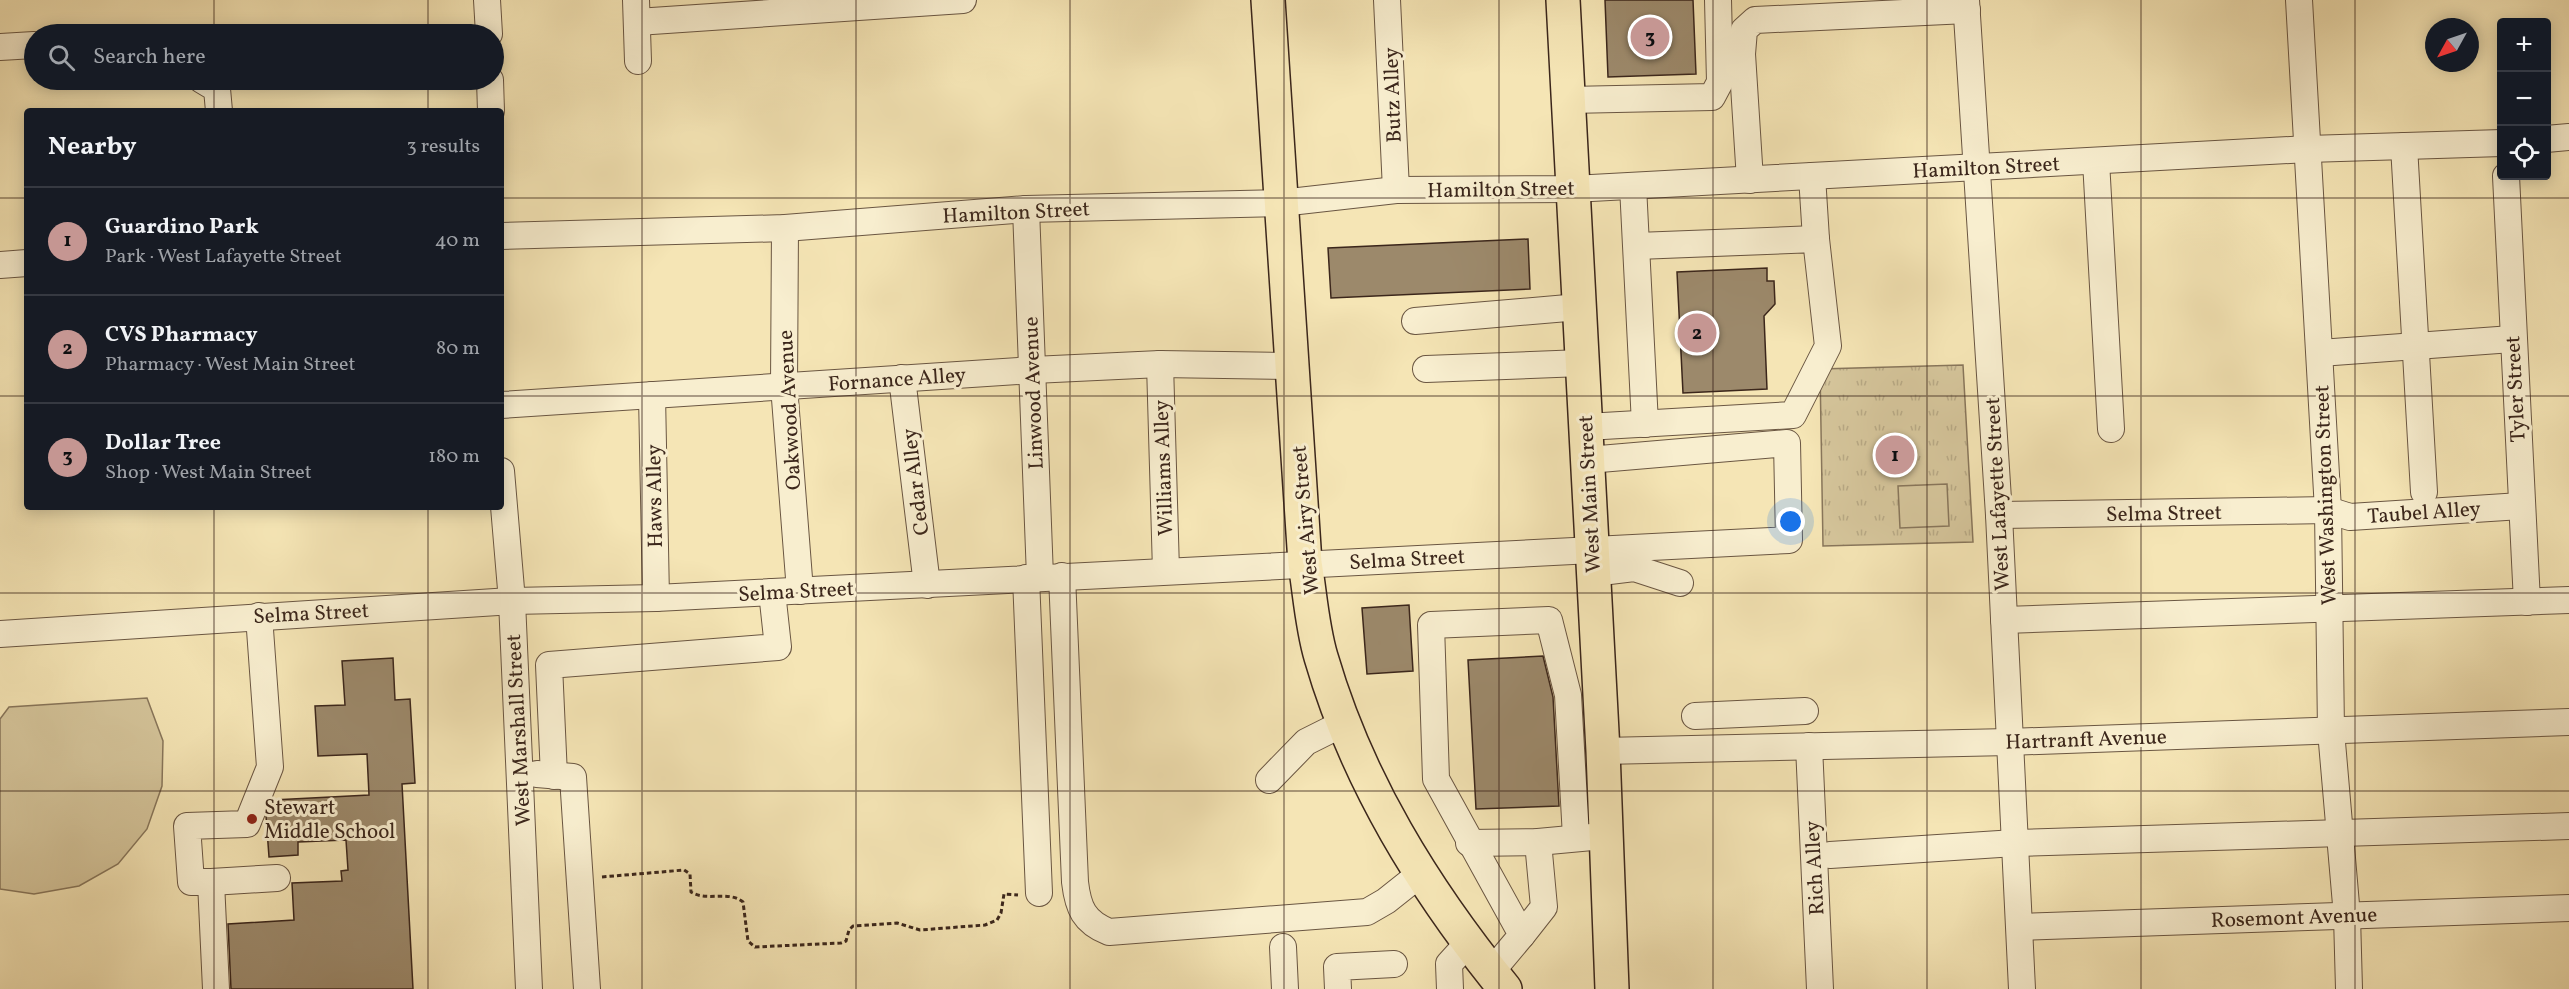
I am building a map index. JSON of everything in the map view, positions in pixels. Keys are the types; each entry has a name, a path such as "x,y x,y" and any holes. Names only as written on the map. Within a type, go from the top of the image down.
{"main road":[{"name":"West Airy Street","path":"1268,0 1305,563 1321,656 1344,723 1376,797 1420,874 1498,980"},
{"name":"West Main Street","path":"1563,0 1603,751 1591,837 1612,989"}],"street":[{"path":"488,0 489,24"},
{"path":"638,61 637,11 963,0"},
{"name":"Butz Alley","path":"1388,0 1396,190"},
{"path":"1569,100 1712,97 1720,82 1718,0"},
{"name":"West Washington Street","path":"2299,0 2328,510 2331,731 2347,916 2349,989"},
{"path":"1750,180 1742,54 1744,30 1755,20 1758,10 1967,5"},
{"name":"West Lafayette Street","path":"1967,5 1975,168 2000,515 2022,989"},
{"path":"0,47 24,46"},
{"path":"217,90 219,108"},
{"path":"490,90 491,108"},
{"path":"2551,139 2569,137"},
{"name":"Hamilton Street","path":"504,236 785,228 1026,209 1281,203 1396,190 1573,189 2308,149 2497,143"},
{"path":"2404,146 2424,492"},
{"path":"2096,161 2111,429"},
{"path":"1586,427 1793,415 1828,346 1816,239 1812,176"},
{"name":"Tyler Street","path":"2506,180 2512,339 2527,602"},
{"path":"1633,186 1645,424"},
{"name":"Linwood Avenue","path":"1026,209 1043,577"},
{"name":"Oakwood Avenue","path":"785,228 784,386 800,591"},
{"path":"1637,246 1816,239"},
{"path":"0,265 24,263"},
{"path":"1415,321 1579,307"},
{"path":"2320,353 2512,339"},
{"path":"1426,369 1582,363"},
{"name":"Fornance Alley","path":"504,405 1033,370 1160,364 1293,366"},
{"name":"Williams Alley","path":"1160,364 1166,571"},
{"name":"Cedar Alley","path":"902,378 927,585"},
{"name":"Haws Alley","path":"652,395 656,598"},
{"path":"1588,460 1786,443 1789,540 1593,561"},
{"name":"West Marshall Street","path":"504,506 512,601 529,989"},
{"name":"Taubel Alley","path":"2328,510 2349,517 2521,506"},
{"name":"Selma Street","path":"2000,515 2328,510"},
{"path":"1593,561 1634,568 1680,583"},
{"name":"Selma Street","path":"0,634 512,601 656,598 1305,563 1593,561"},
{"path":"1043,577 1077,903 1084,918 1095,927 1109,932 1367,912 1386,901 1420,874"},
{"path":"1039,893 1043,577"},
{"path":"554,776 549,665 777,647 772,592"},
{"path":"2004,620 2569,600"},
{"path":"259,616 270,767 247,824 187,826 190,882 277,879"},
{"path":"1469,843 1538,842 1591,837 1568,695 1549,620 1431,625 1436,779 1469,843 1522,935"},
{"path":"1695,716 1805,711"},
{"path":"1730,714 1732,748"},
{"name":"Hartranft Avenue","path":"1603,751 2009,742 2569,722"},
{"path":"1269,780 1306,742 1344,723"},
{"name":"Rich Alley","path":"1809,746 1820,989"},
{"path":"520,772 573,777 587,989"},
{"path":"1830,855 2015,843 2569,826"},
{"path":"1498,980 1522,935 1544,907 1538,842"},
{"path":"211,882 216,989"},
{"name":"Rosemont Avenue","path":"2020,927 2569,908"},
{"path":"1450,989 1449,963 1469,942"},
{"path":"1283,947 1285,989"},
{"path":"1338,989 1336,967 1394,964"}],"path":[{"path":"579,878 684,870 690,874 691,892 698,896 736,896 743,902 748,941 755,947 841,943 846,941 849,930 853,926 897,923 920,930 985,926 997,920 1001,913 1004,894 1039,893"}],"green space":[{"path":"1963,365 1973,542 1823,546 1820,369"},
{"path":"1947,484 1949,526 1900,528 1898,486"},
{"path":"147,698 163,741 162,786 147,829 118,864 79,886 34,894 0,889 0,719 9,707"}],"building":[{"path":"1605,0 1693,0 1696,74 1608,77"},
{"path":"1528,239 1530,289 1331,298 1328,248"},
{"path":"1767,268 1767,281 1774,281 1775,304 1764,316 1767,389 1683,393 1677,272"},
{"path":"1409,605 1413,671 1367,674 1362,608"},
{"path":"1543,656 1553,697 1559,806 1476,809 1468,660"},
{"path":"393,658 395,700 410,699 415,783 402,784 413,989 231,989 228,924 294,920 292,883 342,881 341,871 348,870 346,840 298,842 298,855 269,857 266,816 273,800 369,795 367,754 318,756 315,706 345,705 342,661"}],"place":[{"name":"Dollar Tree","path":"1650,37"},
{"name":"CVS Pharmacy","path":"1697,333"},
{"name":"Guardino Park","path":"1895,455"},
{"name":"Stewart Middle School","path":"252,819"}]}
